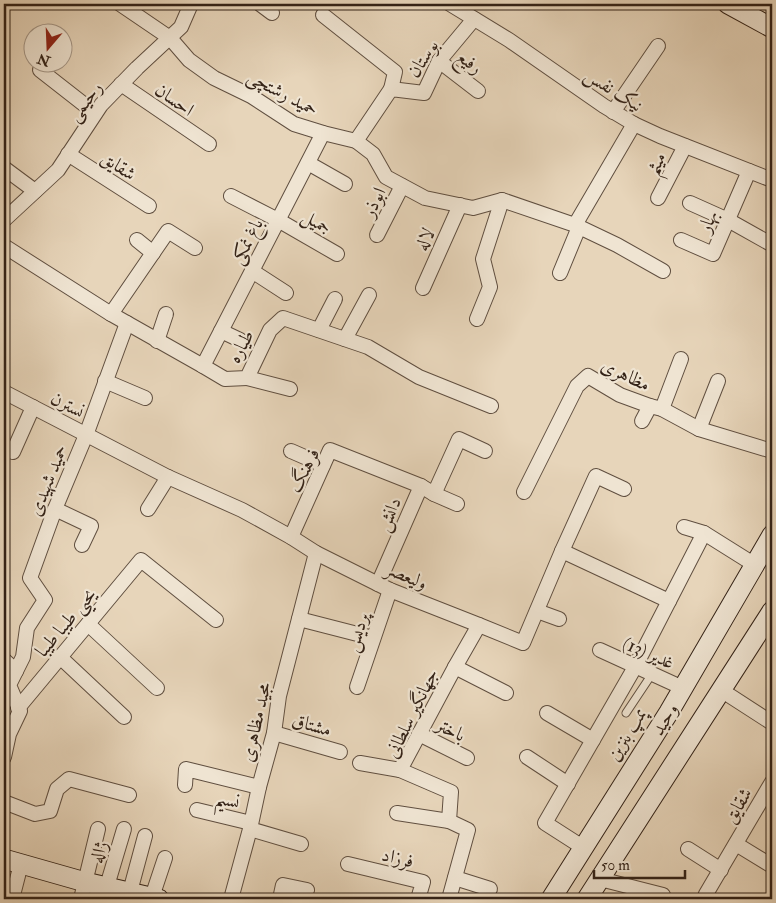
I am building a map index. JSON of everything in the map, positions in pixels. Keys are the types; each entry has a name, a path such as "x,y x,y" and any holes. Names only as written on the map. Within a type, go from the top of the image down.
{"main road":[{"path":"728,4 772,28"},
{"name":"وحید","path":"551,899 683,688 772,535"},
{"name":"وحید","path":"587,899 772,611"},
{"path":"12,861 83,891 107,886 129,895 156,898"}],"street":[{"name":"حمید رشتچی","path":"120,4 170,38 189,60 214,78 251,96 294,124 356,141 373,154 386,177 425,198 473,208 502,200"},
{"name":"رحیمی","path":"4,220 58,170 101,104 182,27 191,4"},
{"path":"260,4 272,12"},
{"name":"نیک نفس","path":"450,4 508,40 613,112 634,124 772,180"},
{"path":"323,15 395,72 391,89"},
{"name":"بوستان","path":"356,141 391,89 424,93 439,61 474,19"},
{"path":"613,112 658,46"},
{"name":"رفیع","path":"439,61 478,91"},
{"path":"43,72 95,113"},
{"name":"احسان","path":"121,84 208,144"},
{"path":"560,273 577,226 634,124"},
{"name":"باغ نمکی","path":"204,366 323,133"},
{"name":"میثم","path":"658,198 685,146"},
{"name":"شقایق","path":"68,154 149,206"},
{"path":"308,163 345,184"},
{"path":"4,168 35,192"},
{"name":"بهار","path":"681,240 713,254 749,171"},
{"name":"ابوذر","path":"377,235 402,186"},
{"name":"جمیل","path":"231,196 278,220 337,254"},
{"path":"477,319 490,287 482,259 502,200 577,226 663,270"},
{"path":"690,203 728,220 769,243"},
{"name":"لاله","path":"423,288 460,205"},
{"path":"110,314 168,231 194,248"},
{"path":"137,240 153,252"},
{"name":"طیاره","path":"4,246 110,314 225,379 247,378 270,330 283,318 368,347 419,376 492,406"},
{"path":"252,271 286,293"},
{"path":"345,339 369,295"},
{"path":"319,330 335,299"},
{"path":"158,341 166,314"},
{"name":"حمید شهیدی","path":"18,708 8,685 23,657 28,628 45,600 30,578 55,509 86,435 126,323"},
{"path":"221,331 240,340"},
{"path":"642,421 656,407 681,359"},
{"name":"مظاهری","path":"524,492 577,386 588,376 620,395 656,407 699,430 772,451"},
{"path":"247,378 290,389"},
{"path":"699,430 718,380"},
{"path":"105,381 145,398"},
{"name":"نسترن","path":"4,392 86,435"},
{"name":"نسترن","path":"13,452 33,407"},
{"name":"ولیعصر","path":"86,435 168,477 242,510 316,553 384,587 523,643 596,476 624,489"},
{"path":"434,494 459,439 485,451"},
{"name":"فرهنگ","path":"291,537 330,450 421,486"},
{"path":"291,451 323,465"},
{"path":"148,509 168,477"},
{"path":"421,486 434,494 458,504"},
{"name":"دانش","path":"384,587 421,486"},
{"path":"55,509 91,526 82,545"},
{"path":"684,527 704,533 755,565"},
{"path":"584,848 545,823 635,667 704,533"},
{"path":"562,551 668,601"},
{"name":"مجید مظاهری","path":"230,899 274,733 279,696 316,553"},
{"name":"یحیی طیبا طیبا","path":"18,708 141,560 216,620"},
{"name":"پردیس","path":"357,687 373,638 384,587"},
{"path":"536,611 559,619"},
{"path":"299,619 373,638"},
{"path":"88,624 156,688"},
{"name":"جهانگیر سلطانی","path":"449,821 450,792 400,770 479,625"},
{"name":"غدیر (13)","path":"600,650 683,688"},
{"path":"60,657 124,717"},
{"path":"4,660 16,671"},
{"path":"455,666 506,692"},
{"path":"721,690 772,723"},
{"path":"4,757 9,734 8,725 20,711 18,708"},
{"path":"547,713 594,740"},
{"name":"مشتاق","path":"274,733 340,752"},
{"name":"باختر","path":"419,734 467,758"},
{"path":"527,757 568,784"},
{"path":"360,763 400,770"},
{"path":"185,785 186,770 259,787"},
{"path":"4,802 35,814 50,811 57,789 69,779 130,794"},
{"name":"شقایق","path":"704,899 772,782"},
{"name":"نسیم","path":"197,810 301,844"},
{"path":"397,813 449,821 468,830 449,899"},
{"name":"ژاله","path":"107,886 124,828"},
{"path":"83,891 98,829"},
{"path":"129,895 144,836"},
{"path":"736,844 772,866"},
{"path":"688,849 720,870"},
{"path":"156,898 165,858"},
{"path":"12,861 12,899"},
{"name":"فرزاد","path":"348,864 422,882 418,899"},
{"path":"455,878 490,889"},
{"path":"600,879 663,895"},
{"path":"280,899 283,885 307,890"}],"lane":[{"path":"626,713 652,674"}]}
